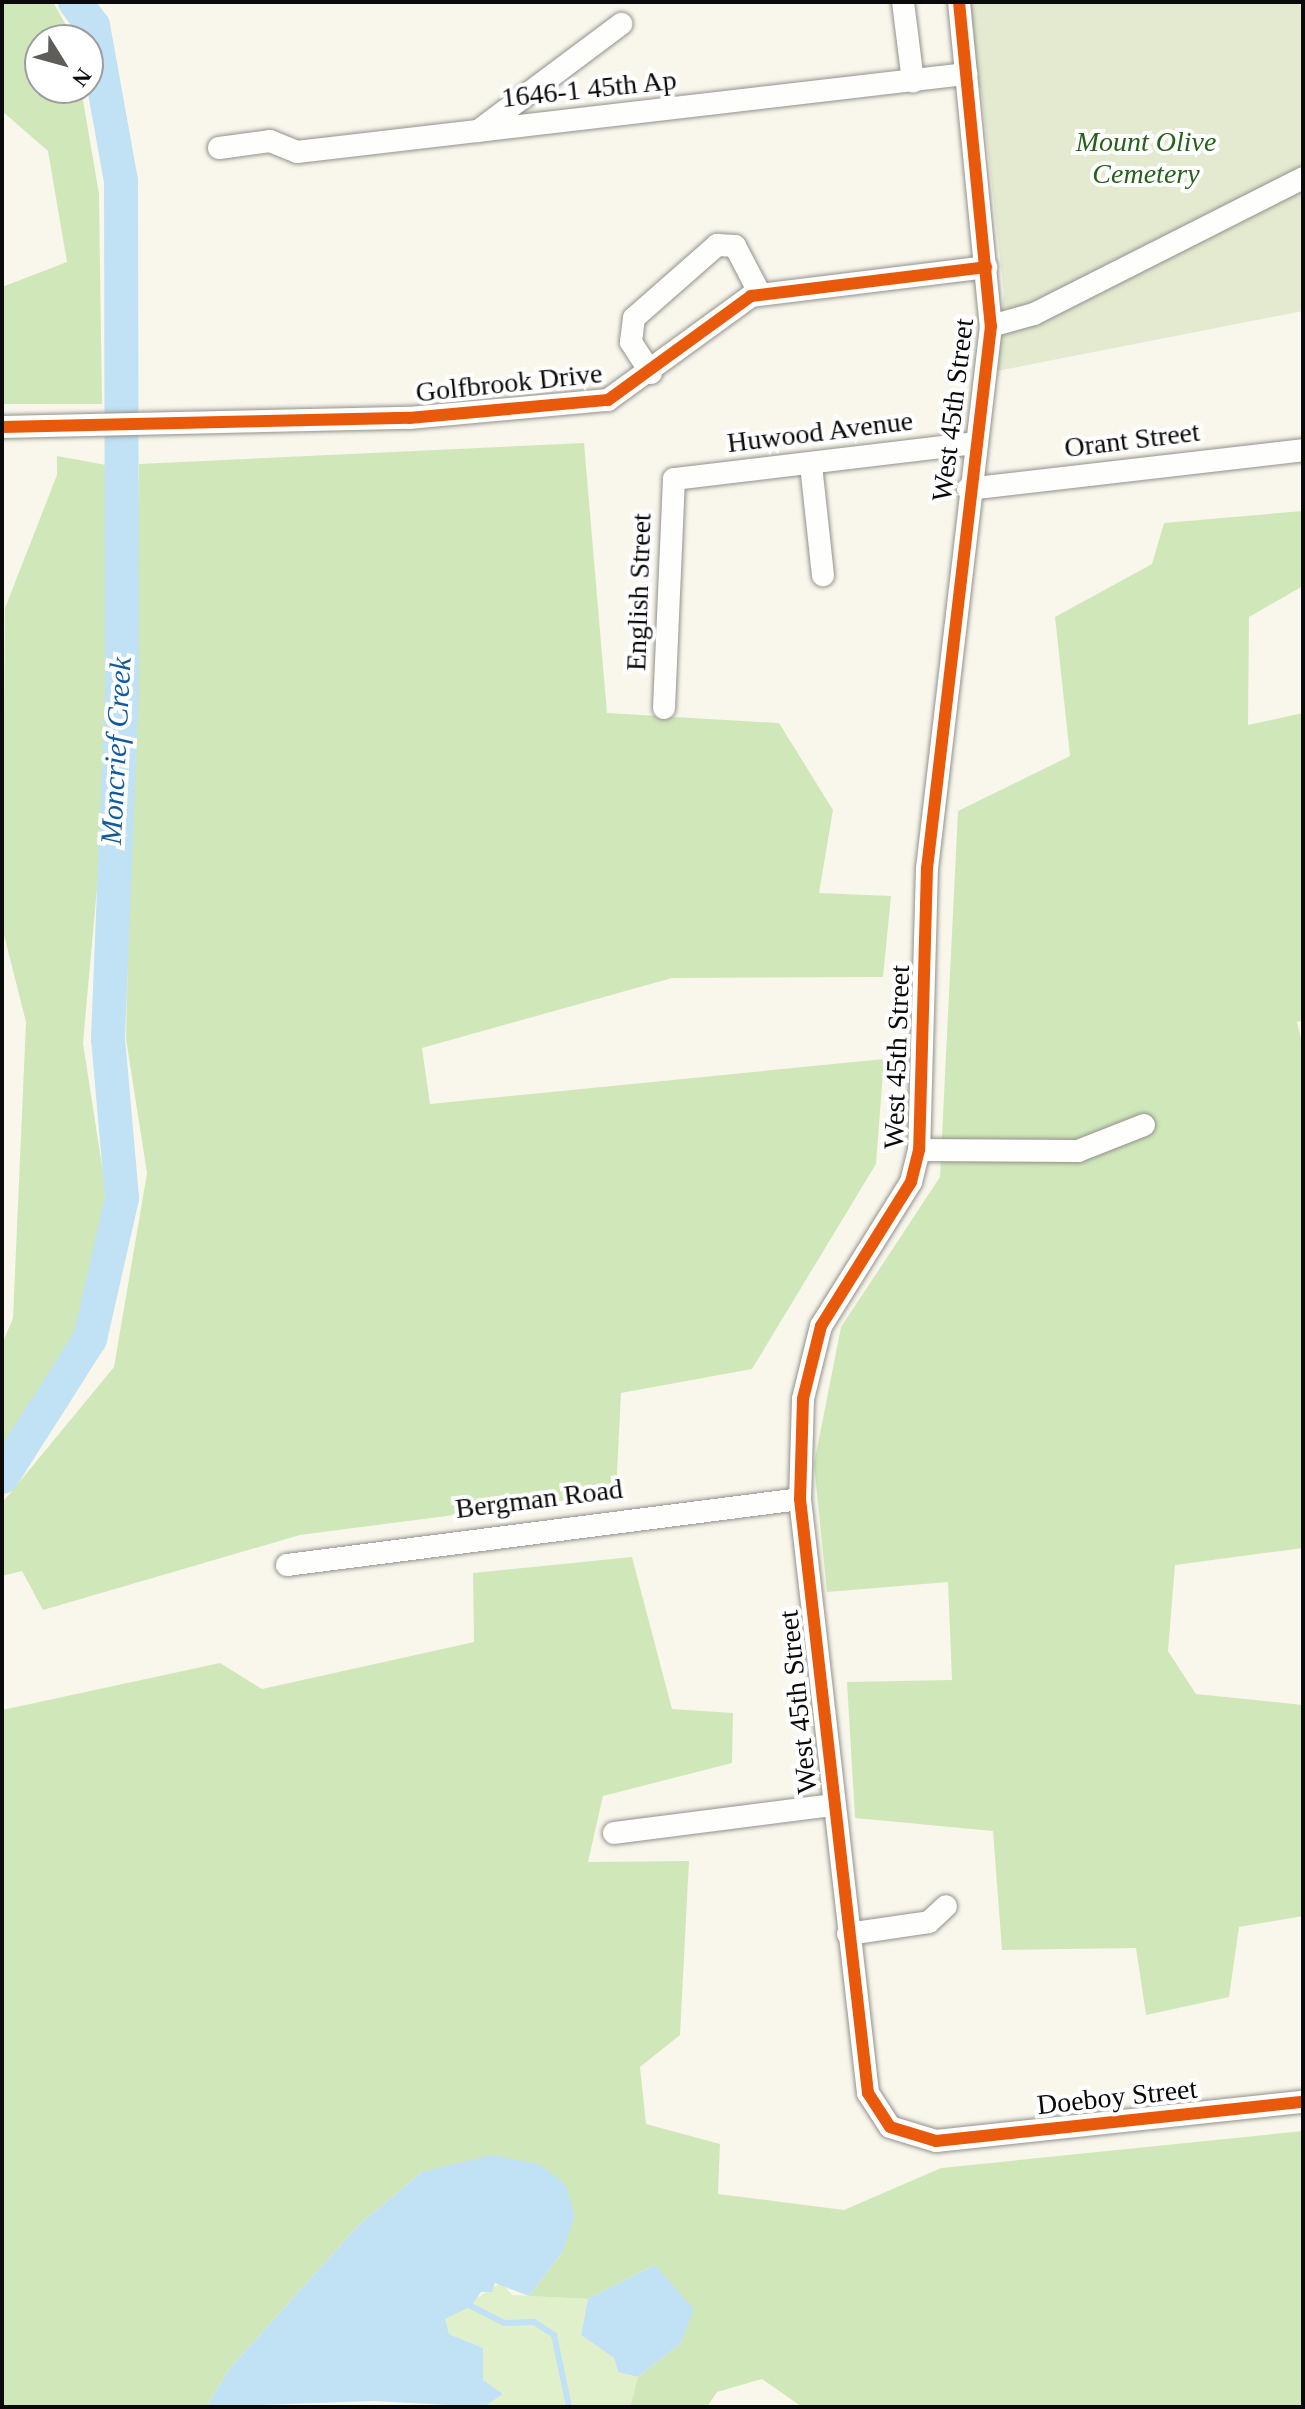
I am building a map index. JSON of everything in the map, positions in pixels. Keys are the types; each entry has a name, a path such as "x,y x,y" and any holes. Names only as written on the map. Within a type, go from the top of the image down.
{"street":[{"path":"903,2 913,81"},
{"name":"West 45th Street","path":"936,2141 890,2127 868,2093 800,1499 803,1399 821,1326 911,1182 919,1150 927,868 968,489 991,326 959,2"},
{"path":"478,131 621,24"},
{"name":"1646-1 45th Ap","path":"219,148 270,141 297,152 966,74"},
{"path":"991,326 1034,314 1303,178"},
{"path":"651,373 631,342 634,318 717,245 735,246 760,294"},
{"name":"Golfbrook Drive","path":"2,427 409,418 593,401 651,373 730,305 760,294 986,267"},
{"name":"Huwood Avenue","path":"674,479 811,465 974,443"},
{"name":"Orant Street","path":"968,489 1303,450"},
{"path":"811,465 823,575"},
{"name":"English Street","path":"664,708 674,479"},
{"path":"919,1150 1078,1151 1144,1125"},
{"name":"Bergman Road","path":"287,1565 800,1499"},
{"path":"614,1833 834,1805"},
{"path":"848,1934 929,1922 946,1906"},
{"name":"Doeboy Street","path":"936,2141 1303,2102"}],"green space":[{"path":"2,2 53,2 65,24 24,24 24,104 84,104 99,194 102,404 2,404 2,287 67,262 48,151 2,111"},
{"name":"Mount Olive Cemetery","path":"954,2 1303,2 1303,311 992,372 1004,294 981,88 963,90"},
{"path":"584,443 607,713 779,723 833,810 819,893 891,896 883,977 672,978 422,1048 430,1104 884,1059 876,1164 752,1369 621,1393 616,1494 300,1535 43,1610 22,1571 2,1576 2,1503 114,1367 147,1173 126,1039 139,464"},
{"path":"57,456 106,465 115,690 83,1043 106,1192 76,1337 2,1454 2,1344 13,1318 26,1022 2,927 5,608 57,475"},
{"path":"1303,511 1303,586 1249,617 1248,725 1303,713 1303,1020 1297,1022 1303,1047 1303,1548 1175,1565 1168,1651 1196,1694 1303,1705 1303,1916 1239,1927 1229,1997 1146,2015 1136,1948 1002,1950 993,1831 855,1818 847,1682 952,1680 948,1582 827,1592 814,1464 841,1327 940,1177 958,811 1070,756 1055,617 1152,564 1164,523"},
{"path":"632,1557 672,1709 733,1713 732,1763 603,1796 588,1862 689,1861 680,2035 640,2067 646,2124 720,2144 718,2194 844,2210 941,2168 1303,2131 1303,2407 802,2407 762,2379 717,2392 707,2407 630,2407 638,2377 681,2343 655,2265 588,2299 529,2296 562,2253 422,2172 358,2226 230,2368 206,2407 2,2407 2,1710 220,1663 262,1689 474,1642 473,1573"},
{"path":"502,2282 512,2295 588,2299 581,2335 614,2358 618,2372 638,2377 630,2407 484,2407 503,2394 483,2380 483,2348 449,2334 444,2319"}],"water":[{"path":"491,2155 539,2164 565,2184 575,2215 562,2253 529,2296 495,2283 492,2292 481,2292 471,2306 445,2319 449,2334 483,2348 483,2380 503,2394 484,2407 375,2401 206,2407 230,2368 358,2226 422,2172"},
{"path":"655,2265 694,2309 681,2343 638,2377 618,2372 614,2358 581,2335 588,2299"}],"waterway":[{"name":"Moncrief Creek","path":"2,1477 90,1339 122,1198 108,1039 122,693 121,181 93,26 75,2"},
{"path":"471,2306 505,2323 534,2322 554,2335 569,2407"}],"cycle path":[{"path":"959,2 991,326 927,868 919,1150 911,1182 821,1326 803,1399 800,1499 868,2093 890,2127 936,2141 1303,2102"},
{"path":"2,427 409,418 608,400 751,296 986,267"}]}
